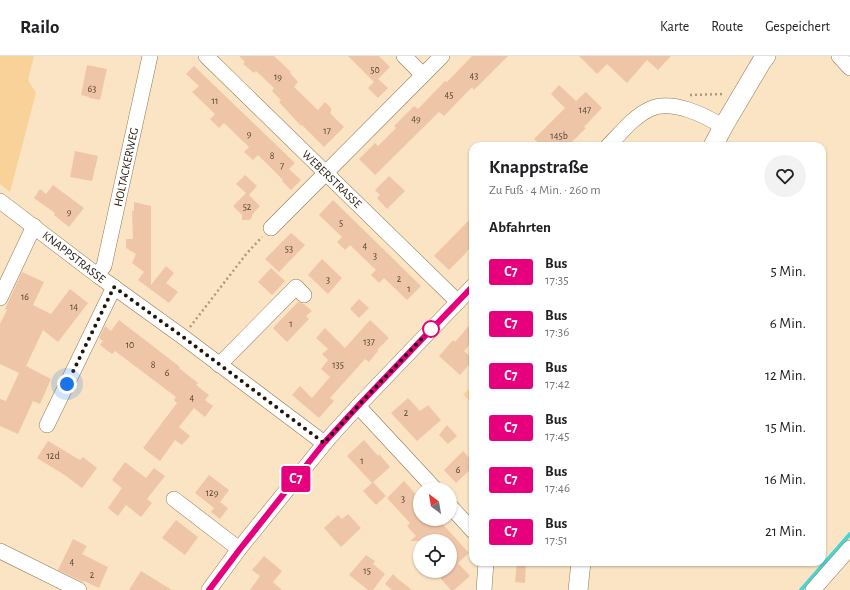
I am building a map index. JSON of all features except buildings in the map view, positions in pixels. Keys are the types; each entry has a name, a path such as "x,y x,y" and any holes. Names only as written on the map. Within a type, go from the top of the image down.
{"main road":[{"path":"715,142 766,56"},
{"path":"578,590 581,566"}],"street":[{"name":"HOLTACKERWEG","path":"97,276 104,266 150,56"},
{"name":"WEBERSTRASSE","path":"206,56 458,302"},
{"path":"404,56 423,75"},
{"path":"271,228 442,56"},
{"path":"839,56 850,68"},
{"path":"612,142 632,121 649,109 657,107 665,106 694,111 723,127"},
{"name":"KNAPPSTRASSE","path":"0,200 97,276 183,337 324,443"},
{"name":"KNAPPSTRASSE","path":"0,298 34,226"},
{"name":"KNAPPSTRASSE","path":"47,425 114,287"},
{"path":"219,365 296,287 304,295"},
{"path":"209,590 324,443 469,290"},
{"path":"358,406 429,482"},
{"path":"174,499 240,549"},
{"path":"457,514 469,527"},
{"path":"814,590 850,548"},
{"path":"0,551 80,590"},
{"path":"484,590 486,566"}],"path":[{"path":"183,337 247,253 271,228"}],"shaded area":[{"path":"0,56 34,56 28,80 36,93 10,192 0,184"},
{"path":"469,389 469,401 463,394"}],"waterway":[{"path":"826,561 850,534"},
{"path":"801,590 822,566"}],"bus line":[{"name":"C7","path":"209,590 324,443 469,290"}],"route":[{"path":"67,384 114,287 324,443 431,329"}]}
